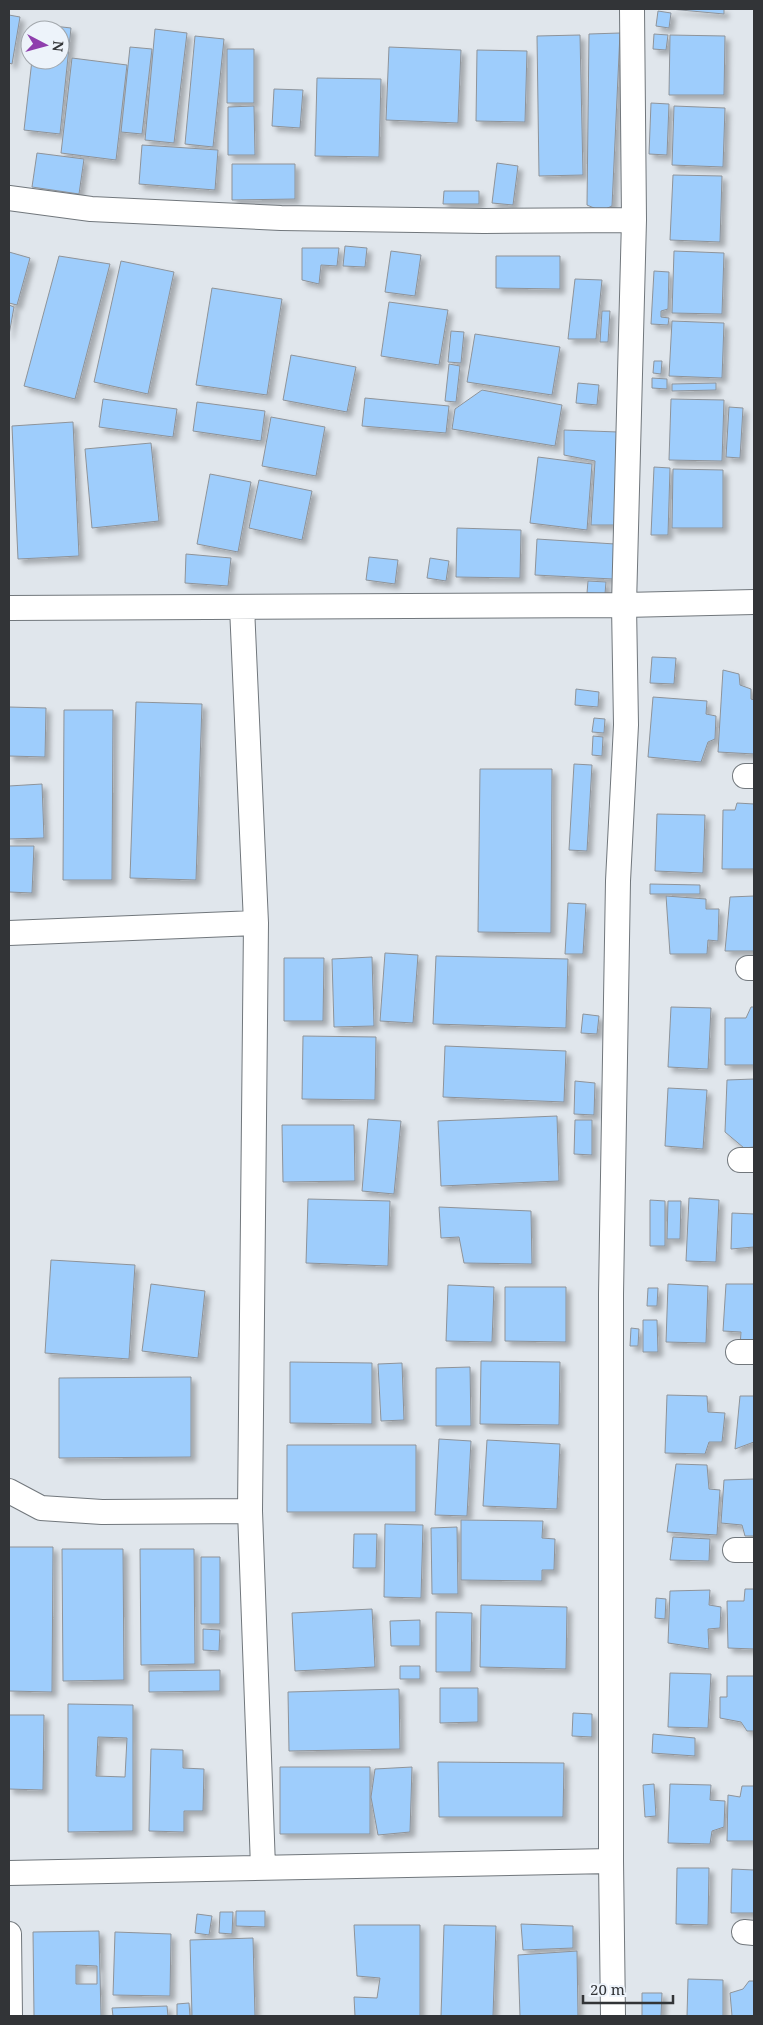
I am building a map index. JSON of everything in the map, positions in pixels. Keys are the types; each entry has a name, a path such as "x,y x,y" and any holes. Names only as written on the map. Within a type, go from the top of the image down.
{"street":[{"path":"612,2016 611,1294 618,891 626,725 624,605 634,220 632,9"},
{"path":"9,198 90,209 281,218 634,220"},
{"path":"9,608 624,605 754,602"},
{"path":"242,607 256,923 250,1511 263,1867"},
{"path":"9,932 256,923"},
{"path":"9,1491 41,1508 102,1512 250,1511"},
{"path":"9,1873 611,1861"},
{"path":"9,1934 10,2016"}],"building":[{"path":"670,9 724,9 724,14"},
{"path":"658,11 671,13 669,28 656,26"},
{"path":"9,15 20,17 12,64 9,63"},
{"path":"155,29 187,33 174,143 145,140"},
{"path":"620,33 612,206 601,211 587,205 589,34"},
{"path":"654,34 668,35 666,50 653,49"},
{"path":"580,35 583,175 539,176 537,36"},
{"path":"670,35 725,36 724,95 669,95"},
{"path":"195,36 224,39 213,147 185,144"},
{"path":"130,47 152,49 142,134 121,132"},
{"path":"389,47 461,50 458,123 386,120"},
{"path":"227,49 254,49 254,103 227,103"},
{"path":"477,50 527,51 525,122 476,121"},
{"path":"72,58 127,65 116,160 61,153"},
{"path":"31,70 67,70 60,134 24,130"},
{"path":"317,78 381,79 379,157 315,156"},
{"path":"274,89 303,90 300,128 272,126"},
{"path":"651,103 669,104 667,155 649,154"},
{"path":"254,106 255,155 228,155 228,107"},
{"path":"674,106 725,108 723,167 672,165"},
{"path":"142,145 218,150 215,190 139,184"},
{"path":"37,153 84,159 79,194 32,187"},
{"path":"497,163 518,166 513,205 492,203"},
{"path":"232,164 295,164 295,199 232,200"},
{"path":"673,175 722,176 720,242 670,240"},
{"path":"444,191 479,191 479,204 443,204"},
{"path":"345,246 367,248 365,267 343,266"},
{"path":"302,248 339,248 337,266 321,265 319,284 302,280"},
{"path":"391,251 421,255 415,296 385,292"},
{"path":"674,251 724,253 722,314 672,313"},
{"path":"9,252 30,258 17,305 9,303"},
{"path":"59,256 110,264 75,399 24,386"},
{"path":"496,256 560,256 560,289 496,288"},
{"path":"121,261 174,272 148,394 94,382"},
{"path":"654,271 669,272 668,309 661,311 661,317 669,318 668,325 651,324"},
{"path":"575,279 602,280 596,339 568,339"},
{"path":"212,288 282,299 267,395 196,385"},
{"path":"389,302 448,310 439,365 381,356"},
{"path":"9,305 14,307 9,335"},
{"path":"602,311 610,311 608,342 600,342"},
{"path":"672,321 724,323 722,378 669,376"},
{"path":"451,331 464,332 461,363 448,362"},
{"path":"475,334 560,347 552,395 467,382"},
{"path":"291,355 356,367 347,412 283,400"},
{"path":"654,361 662,361 661,374 653,373"},
{"path":"449,364 460,366 456,402 445,401"},
{"path":"652,378 667,379 667,389 652,388"},
{"path":"578,383 599,385 597,405 576,403"},
{"path":"716,383 716,390 672,391 672,384"},
{"path":"482,390 562,405 555,446 452,429 455,409"},
{"path":"365,398 449,406 446,433 362,426"},
{"path":"103,399 177,409 173,437 99,427"},
{"path":"671,399 724,400 722,461 669,460"},
{"path":"197,402 265,411 261,441 193,431"},
{"path":"729,407 743,408 740,458 726,457"},
{"path":"271,417 325,427 316,476 262,466"},
{"path":"73,422 79,556 18,559 12,426"},
{"path":"564,430 618,432 617,525 591,525 595,461 564,455"},
{"path":"151,443 159,521 92,528 85,449"},
{"path":"538,457 592,464 587,530 530,523"},
{"path":"654,467 670,468 668,535 651,535"},
{"path":"673,469 723,470 723,528 672,528"},
{"path":"210,474 251,482 238,552 197,544"},
{"path":"259,480 312,491 302,540 249,528"},
{"path":"457,528 521,530 520,578 456,577"},
{"path":"537,539 615,544 613,579 535,575"},
{"path":"186,554 231,558 228,586 185,583"},
{"path":"369,557 398,560 395,584 366,580"},
{"path":"430,558 449,561 446,581 427,578"},
{"path":"588,581 606,582 605,594 587,593"},
{"path":"652,657 676,658 674,684 650,683"},
{"path":"723,670 739,674 740,685 751,689 751,699 754,700 754,754 718,752"},
{"path":"576,689 599,692 598,707 575,705"},
{"path":"653,697 707,701 706,714 716,716 715,739 708,742 701,762 648,757"},
{"path":"136,702 202,704 196,880 130,878"},
{"path":"9,707 46,708 45,757 9,756"},
{"path":"64,710 113,710 112,880 63,880"},
{"path":"594,718 605,719 604,733 592,732"},
{"path":"593,736 603,737 602,756 592,755"},
{"path":"574,764 592,765 587,851 569,850"},
{"path":"480,769 552,769 551,933 478,932"},
{"path":"42,784 44,838 9,839 9,786"},
{"path":"737,803 754,804 754,869 722,869 723,810 735,810"},
{"path":"657,814 705,815 703,873 655,871"},
{"path":"9,846 34,846 32,893 9,892"},
{"path":"650,884 700,885 700,894 650,894"},
{"path":"666,896 706,899 706,909 719,909 718,941 708,940 707,954 670,954"},
{"path":"754,896 754,951 725,951 730,897"},
{"path":"568,903 586,904 583,954 565,954"},
{"path":"385,953 418,955 413,1023 380,1021"},
{"path":"436,956 568,959 566,1028 433,1024"},
{"path":"372,957 374,1026 334,1027 332,959"},
{"path":"284,958 324,958 323,1021 284,1021"},
{"path":"671,1007 711,1008 708,1069 668,1067"},
{"path":"751,1007 754,1007 754,1065 725,1065 725,1018 746,1018"},
{"path":"583,1014 599,1016 597,1034 581,1033"},
{"path":"303,1036 376,1037 375,1100 302,1099"},
{"path":"445,1046 566,1051 564,1102 443,1097"},
{"path":"754,1079 754,1147 744,1148 725,1132 727,1080"},
{"path":"575,1081 595,1083 594,1115 574,1114"},
{"path":"668,1088 707,1090 703,1149 665,1146"},
{"path":"557,1116 559,1181 441,1186 438,1121"},
{"path":"368,1119 401,1121 394,1194 362,1191"},
{"path":"575,1120 592,1120 592,1155 574,1154"},
{"path":"282,1125 354,1125 355,1181 283,1182"},
{"path":"689,1198 719,1200 716,1262 686,1261"},
{"path":"308,1199 390,1201 388,1266 306,1263"},
{"path":"650,1200 665,1201 665,1246 650,1246"},
{"path":"668,1201 681,1201 680,1239 667,1239"},
{"path":"439,1207 531,1211 532,1264 464,1263 459,1237 441,1238"},
{"path":"732,1213 754,1214 754,1247 731,1249"},
{"path":"51,1260 135,1265 129,1359 45,1353"},
{"path":"151,1284 205,1291 198,1358 142,1351"},
{"path":"668,1284 708,1286 706,1343 666,1342"},
{"path":"726,1284 754,1284 754,1346 740,1346 741,1332 723,1331"},
{"path":"448,1285 494,1287 492,1342 446,1341"},
{"path":"505,1287 566,1287 566,1342 505,1341"},
{"path":"648,1288 658,1288 657,1306 647,1306"},
{"path":"643,1320 657,1320 658,1352 643,1352"},
{"path":"631,1328 639,1329 638,1346 630,1346"},
{"path":"481,1361 560,1362 559,1425 480,1424"},
{"path":"290,1362 372,1363 372,1424 290,1423"},
{"path":"402,1363 404,1420 381,1421 378,1364"},
{"path":"470,1367 471,1426 436,1426 436,1368"},
{"path":"191,1377 191,1457 59,1458 59,1378"},
{"path":"667,1395 707,1396 708,1412 725,1413 722,1442 709,1442 705,1454 665,1453"},
{"path":"740,1396 754,1396 754,1442 735,1449"},
{"path":"439,1439 471,1441 467,1516 435,1515"},
{"path":"487,1440 560,1444 557,1509 483,1506"},
{"path":"287,1445 416,1445 416,1512 287,1512"},
{"path":"676,1464 707,1465 709,1489 720,1490 717,1535 667,1532"},
{"path":"754,1479 754,1536 745,1536 742,1525 721,1523 724,1480"},
{"path":"461,1520 543,1521 542,1538 555,1539 554,1570 542,1570 542,1581 461,1580"},
{"path":"385,1524 423,1525 421,1598 384,1597"},
{"path":"457,1527 458,1594 432,1594 431,1528"},
{"path":"354,1534 377,1534 376,1568 353,1568"},
{"path":"673,1537 710,1539 709,1561 670,1560"},
{"path":"9,1547 53,1547 52,1692 9,1691"},
{"path":"62,1549 123,1549 124,1680 63,1681"},
{"path":"140,1549 194,1549 195,1664 141,1665"},
{"path":"201,1557 220,1557 220,1624 201,1624"},
{"path":"745,1589 754,1589 754,1649 728,1648 727,1601 744,1601"},
{"path":"710,1590 709,1605 721,1607 720,1628 708,1629 709,1649 668,1643 670,1591"},
{"path":"656,1598 666,1599 665,1619 655,1618"},
{"path":"481,1605 567,1607 566,1669 480,1667"},
{"path":"372,1609 375,1667 295,1671 292,1613"},
{"path":"436,1612 472,1613 471,1672 436,1672"},
{"path":"420,1620 420,1646 391,1646 390,1621"},
{"path":"203,1629 220,1630 219,1651 203,1650"},
{"path":"400,1666 420,1666 420,1679 400,1679"},
{"path":"220,1670 220,1691 149,1692 149,1671"},
{"path":"670,1673 711,1674 708,1728 668,1727"},
{"path":"727,1676 754,1676 754,1731 747,1731 741,1722 720,1718 720,1697 727,1697"},
{"path":"440,1688 478,1688 478,1722 440,1723"},
{"path":"399,1689 400,1749 289,1751 288,1692"},
{"path":"68,1704 133,1705 133,1831 68,1832","holes":["98,1737 127,1738 125,1777 96,1776"]},
{"path":"573,1713 592,1714 592,1737 572,1736"},
{"path":"9,1715 44,1715 43,1790 9,1789"},
{"path":"653,1734 695,1738 695,1756 652,1753"},
{"path":"151,1749 183,1750 183,1768 204,1769 203,1811 184,1811 184,1832 149,1831"},
{"path":"438,1762 564,1763 563,1817 439,1817"},
{"path":"280,1767 370,1767 370,1834 280,1834"},
{"path":"412,1767 410,1832 378,1835 371,1797 375,1769"},
{"path":"654,1784 656,1816 645,1817 643,1785"},
{"path":"670,1784 711,1785 710,1800 725,1801 724,1827 712,1831 710,1844 668,1843"},
{"path":"742,1786 754,1786 754,1841 727,1841 728,1795 740,1797"},
{"path":"677,1868 709,1868 708,1925 676,1924"},
{"path":"732,1869 754,1870 754,1913 731,1913"},
{"path":"236,1911 265,1911 265,1927 236,1926"},
{"path":"220,1912 233,1912 232,1934 219,1933"},
{"path":"197,1914 212,1916 209,1935 195,1933"},
{"path":"521,1924 573,1926 573,1948 523,1950"},
{"path":"354,1925 420,1925 420,2016 355,2016 354,1997 377,1998 380,1978 357,1976"},
{"path":"444,1925 496,1926 493,2016 441,2016"},
{"path":"99,1931 101,2016 34,2016 33,1932","holes":["76,1965 97,1966 97,1984 76,1984"]},
{"path":"115,1932 171,1934 170,1996 113,1995"},
{"path":"253,1938 255,2016 192,2016 190,1940"},
{"path":"577,1951 578,2016 520,2016 518,1955"},
{"path":"688,1979 723,1980 723,2016 687,2016"},
{"path":"749,1981 754,1981 754,2016 732,2016 730,1993 743,1989"},
{"path":"642,1993 662,1993 661,2016 642,2016"},
{"path":"189,2003 190,2016 177,2016 177,2004"},
{"path":"167,2006 168,2016 113,2016 112,2008"}]}
